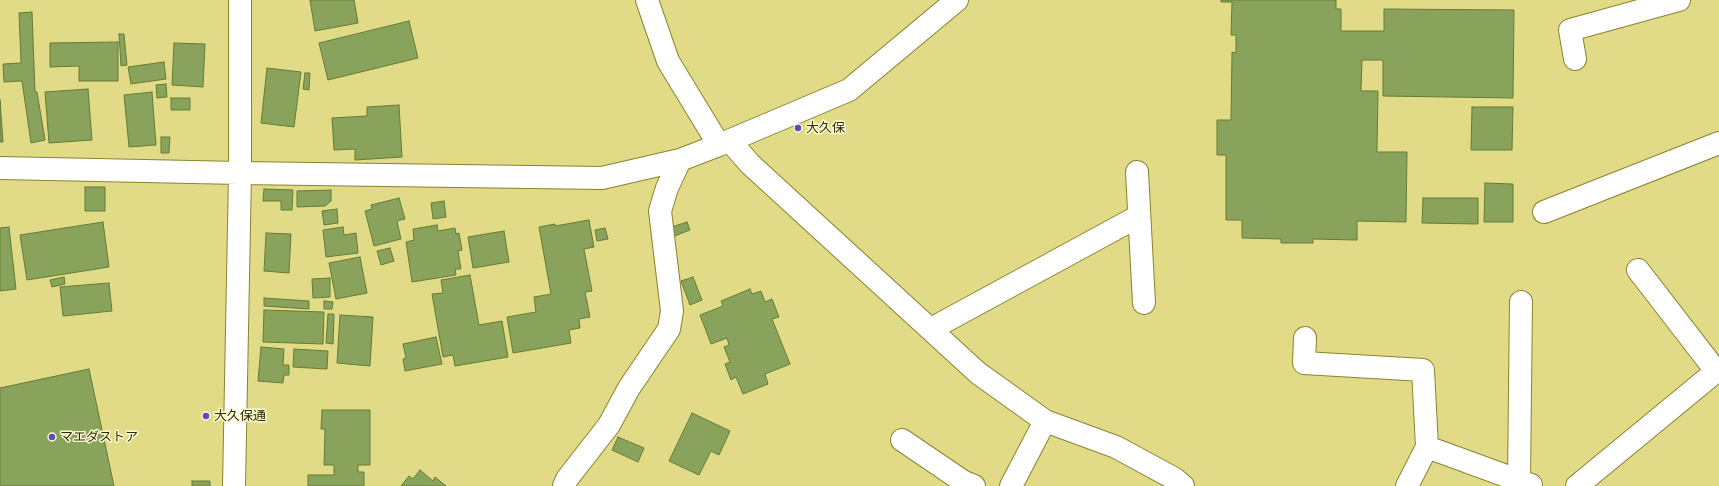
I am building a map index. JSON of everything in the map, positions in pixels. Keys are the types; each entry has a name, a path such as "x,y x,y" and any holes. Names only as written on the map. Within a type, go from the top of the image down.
{"street":[{"path":"234,486 240,173 240,0"},
{"path":"647,0 668,61 724,143 750,164 891,295 931,329 978,373 1045,421 1116,447 1183,486"},
{"path":"0,168 602,178 680,160 849,90 957,0"},
{"path":"1575,59 1570,30 1679,0"},
{"path":"1544,212 1719,144"},
{"path":"564,486 567,479 609,425 629,388 669,329 672,311 660,211 667,188 680,160"},
{"path":"1137,172 1144,303"},
{"path":"931,329 1139,216"},
{"path":"1577,486 1718,370 1638,270"},
{"path":"1427,446 1526,483 1521,302"},
{"path":"1305,338 1304,363 1423,370 1427,446 1407,486"},
{"path":"1011,486 1045,421"},
{"path":"902,440 964,482 974,486"}],"building":[{"path":"310,0 354,0 358,23 315,31"},
{"path":"1221,0 1336,0 1336,9 1341,9 1341,31 1384,31 1384,9 1514,10 1513,98 1383,96 1383,60 1362,60 1361,91 1378,91 1377,152 1407,152 1406,222 1357,221 1357,240 1313,239 1313,243 1281,243 1281,239 1242,238 1242,220 1226,220 1226,155 1217,155 1217,120 1231,120 1232,52 1236,53 1236,35 1231,35 1232,2 1221,2"},
{"path":"32,12 35,92 37,92 45,140 31,143 22,81 4,82 3,64 21,63 19,13"},
{"path":"409,21 418,58 328,80 319,43"},
{"path":"119,34 124,34 127,65 121,66"},
{"path":"118,42 118,81 79,81 79,66 50,67 50,43"},
{"path":"174,43 205,44 203,87 172,85"},
{"path":"164,62 166,79 131,84 128,67"},
{"path":"267,68 301,72 294,127 261,123"},
{"path":"305,73 310,73 309,90 303,89"},
{"path":"166,84 167,97 157,98 156,85"},
{"path":"88,89 92,140 49,143 45,92"},
{"path":"152,92 156,145 129,147 124,95"},
{"path":"171,98 190,98 190,110 171,110"},
{"path":"0,100 3,142 0,142"},
{"path":"399,105 402,157 355,160 355,149 334,150 332,118 367,116 367,107"},
{"path":"1472,107 1513,107 1512,150 1471,150"},
{"path":"161,137 170,137 169,153 161,153"},
{"path":"1485,183 1513,184 1513,222 1484,222"},
{"path":"85,187 105,187 105,211 85,211"},
{"path":"264,189 293,190 292,210 281,210 281,201 263,201"},
{"path":"331,190 331,201 325,206 297,207 297,191"},
{"path":"399,198 405,219 397,221 401,239 374,246 365,211 372,209 371,205"},
{"path":"1423,198 1478,198 1478,224 1422,223"},
{"path":"444,201 446,217 433,219 431,203"},
{"path":"337,209 338,223 324,225 322,211"},
{"path":"589,220 594,247 584,249 592,291 585,292 590,317 579,319 580,328 569,330 571,343 513,353 507,317 536,312 534,297 551,294 539,227 555,224 555,226"},
{"path":"103,222 109,267 27,280 20,235"},
{"path":"687,222 690,230 672,237 669,228"},
{"path":"437,225 438,231 455,228 456,234 459,233 462,250 458,251 461,269 455,269 456,275 412,282 406,242 414,240 413,229"},
{"path":"9,227 16,289 0,291 0,228"},
{"path":"343,227 344,235 356,233 358,253 326,257 323,230"},
{"path":"605,228 608,239 597,241 595,230"},
{"path":"504,231 509,262 473,268 468,237"},
{"path":"266,233 291,234 289,273 264,271"},
{"path":"390,248 394,261 381,265 377,251"},
{"path":"360,257 367,293 336,299 329,263"},
{"path":"470,275 479,325 502,321 508,357 455,366 453,355 443,357 432,294 443,293 441,280"},
{"path":"64,277 65,284 52,287 50,280"},
{"path":"693,277 702,300 690,305 681,281"},
{"path":"330,278 330,297 313,298 312,279"},
{"path":"109,283 112,311 63,316 60,287"},
{"path":"750,289 752,294 761,291 765,302 772,299 779,317 772,319 790,364 765,374 768,384 743,394 736,377 731,380 725,364 730,362 724,347 729,345 727,338 711,344 700,315 723,306 721,301"},
{"path":"264,298 309,301 309,309 264,306"},
{"path":"324,301 333,302 332,309 324,309"},
{"path":"264,310 324,312 323,344 263,342"},
{"path":"328,314 334,314 333,344 326,343"},
{"path":"340,315 373,317 370,366 337,363"},
{"path":"436,337 442,364 405,371 403,359 406,358 403,344"},
{"path":"261,347 284,349 283,365 289,365 289,375 284,375 283,383 258,381"},
{"path":"294,349 328,351 327,369 293,367"},
{"name":"マエダストア","path":"89,369 114,486 0,486 0,388"},
{"path":"322,410 370,410 370,465 358,465 358,472 364,472 364,486 308,486 308,475 334,475 334,465 324,465 325,429 321,429"},
{"path":"692,413 730,431 719,455 711,451 699,475 669,461"},
{"path":"618,437 644,448 638,462 612,450"},
{"path":"420,470 433,481 435,477 446,486 401,486 409,476 413,479"},
{"path":"192,481 210,481 210,486 192,486"}],"place":[{"name":"大久保","path":"798,128"},
{"name":"大久保通","path":"206,416"},
{"name":"マエダストア","path":"52,437"}]}
